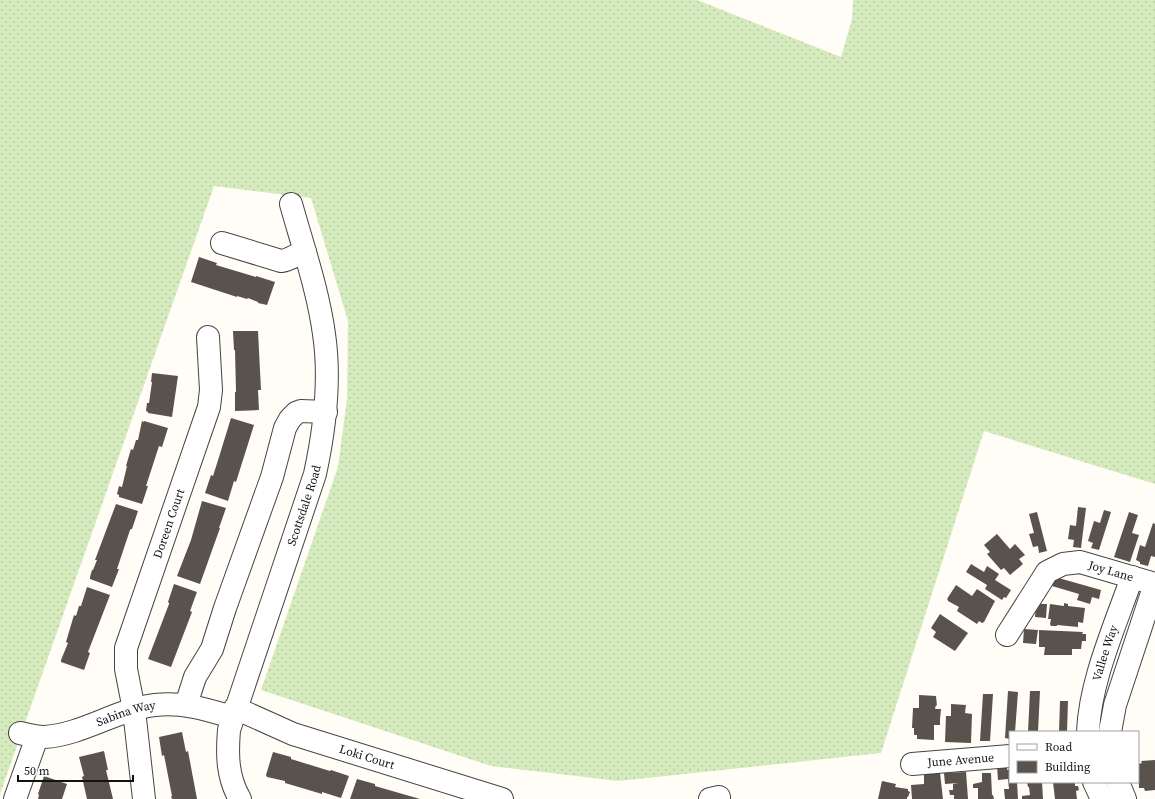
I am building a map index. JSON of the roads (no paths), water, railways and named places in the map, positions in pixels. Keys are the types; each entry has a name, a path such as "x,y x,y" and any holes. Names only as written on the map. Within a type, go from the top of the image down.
{"street":[{"name":"Scottsdale Road","path":"240,799 229,772 227,752 229,730 233,713 315,474 326,412 327,371 324,334 316,293 291,204"},
{"path":"222,243 281,261 288,260 297,254 305,252"},
{"name":"Doreen Court","path":"144,799 134,710 126,669 126,648 208,407 211,390 208,337"},
{"path":"186,705 195,678 212,649 225,608 272,477 285,428 290,418 301,411 326,412"},
{"name":"Joy Lane","path":"1007,635 1047,572 1063,564 1080,562 1155,584"},
{"name":"Vallee Way","path":"1088,731 1088,720 1098,675 1132,577"},
{"name":"Vallee Way","path":"1110,731 1115,705 1155,584"},
{"name":"Sabina Way","path":"15,799 29,735 59,735 134,710 154,705 176,704 199,706 233,713"},
{"name":"Loki Court","path":"233,713 293,734 502,799"},
{"name":"June Avenue","path":"912,764 1009,756"},
{"path":"1094,783 1102,799"},
{"path":"1118,783 1124,799"}]}
